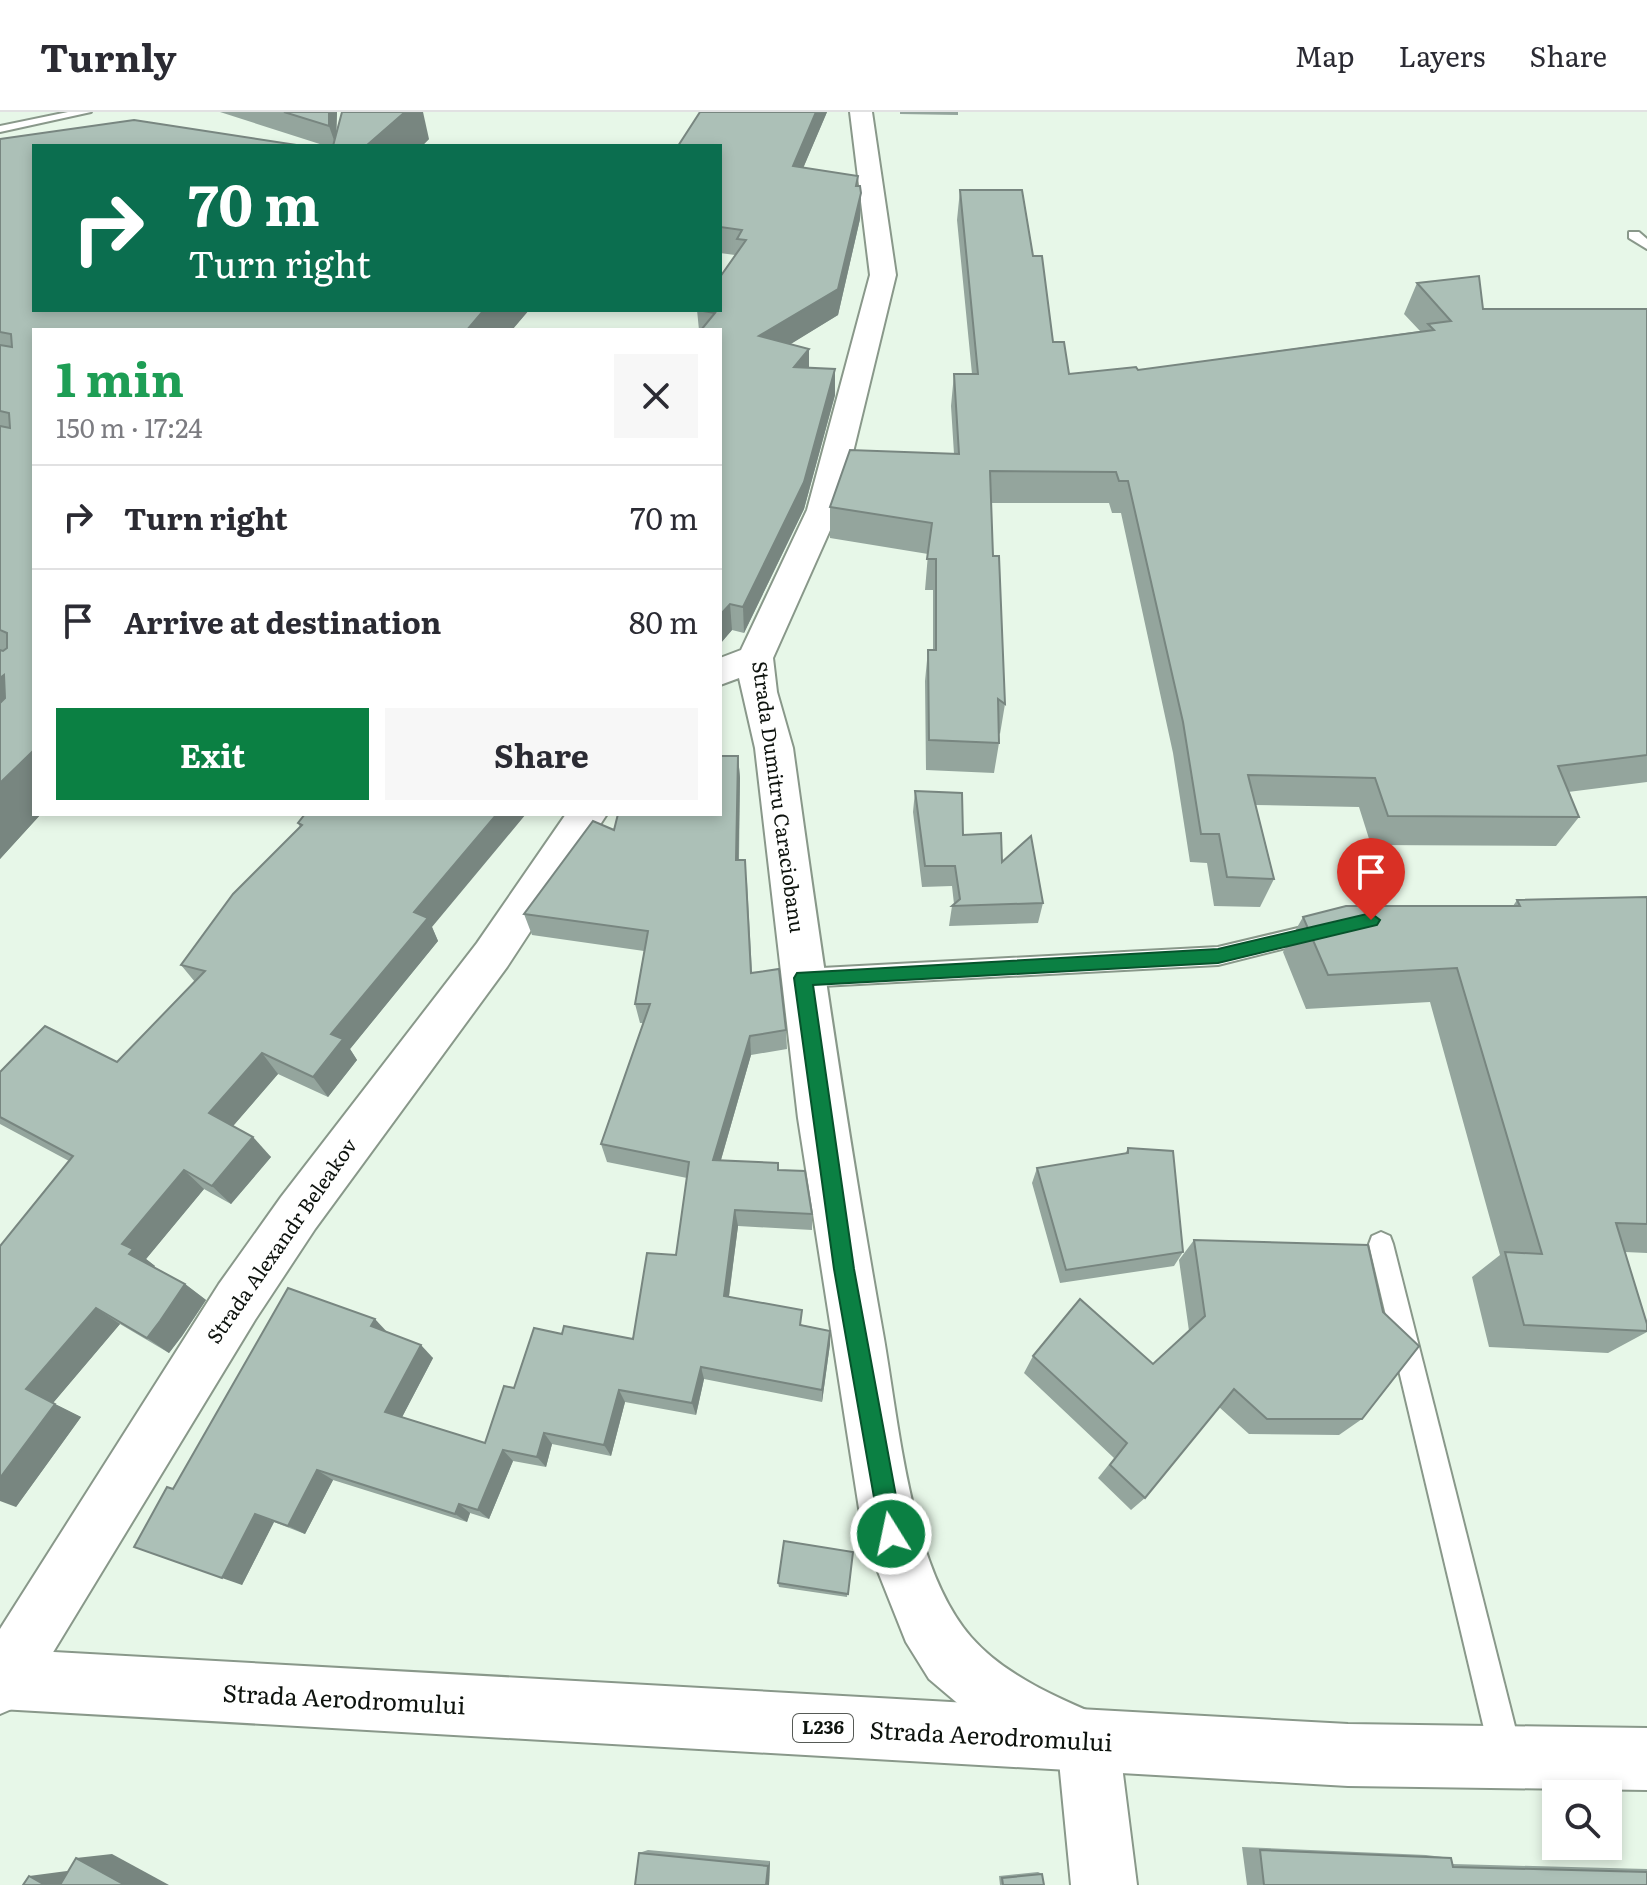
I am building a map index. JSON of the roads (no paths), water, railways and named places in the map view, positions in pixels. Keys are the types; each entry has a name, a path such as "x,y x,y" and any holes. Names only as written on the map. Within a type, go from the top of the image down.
{"street":[{"name":"Strada Dumitru Caraciobanu","path":"861,112 883,275 823,510 738,665 759,692 774,748 844,1269 891,1534 927,1621 950,1658 983,1686 1034,1719 1088,1742"},
{"name":"Strada Alexandr Beleakov","path":"1,1680 246,1289 298,1213 492,955 586,816"},
{"name":"Strada Aerodromului","path":"1,1680 1348,1755 1647,1759"},
{"path":"1088,1742 1104,1885"}],"lane":[{"path":"0,129 85,112"},
{"path":"1634,235 1647,245"},
{"path":"803,978 1218,956 1340,927"},
{"path":"1381,1244 1506,1755"}]}
